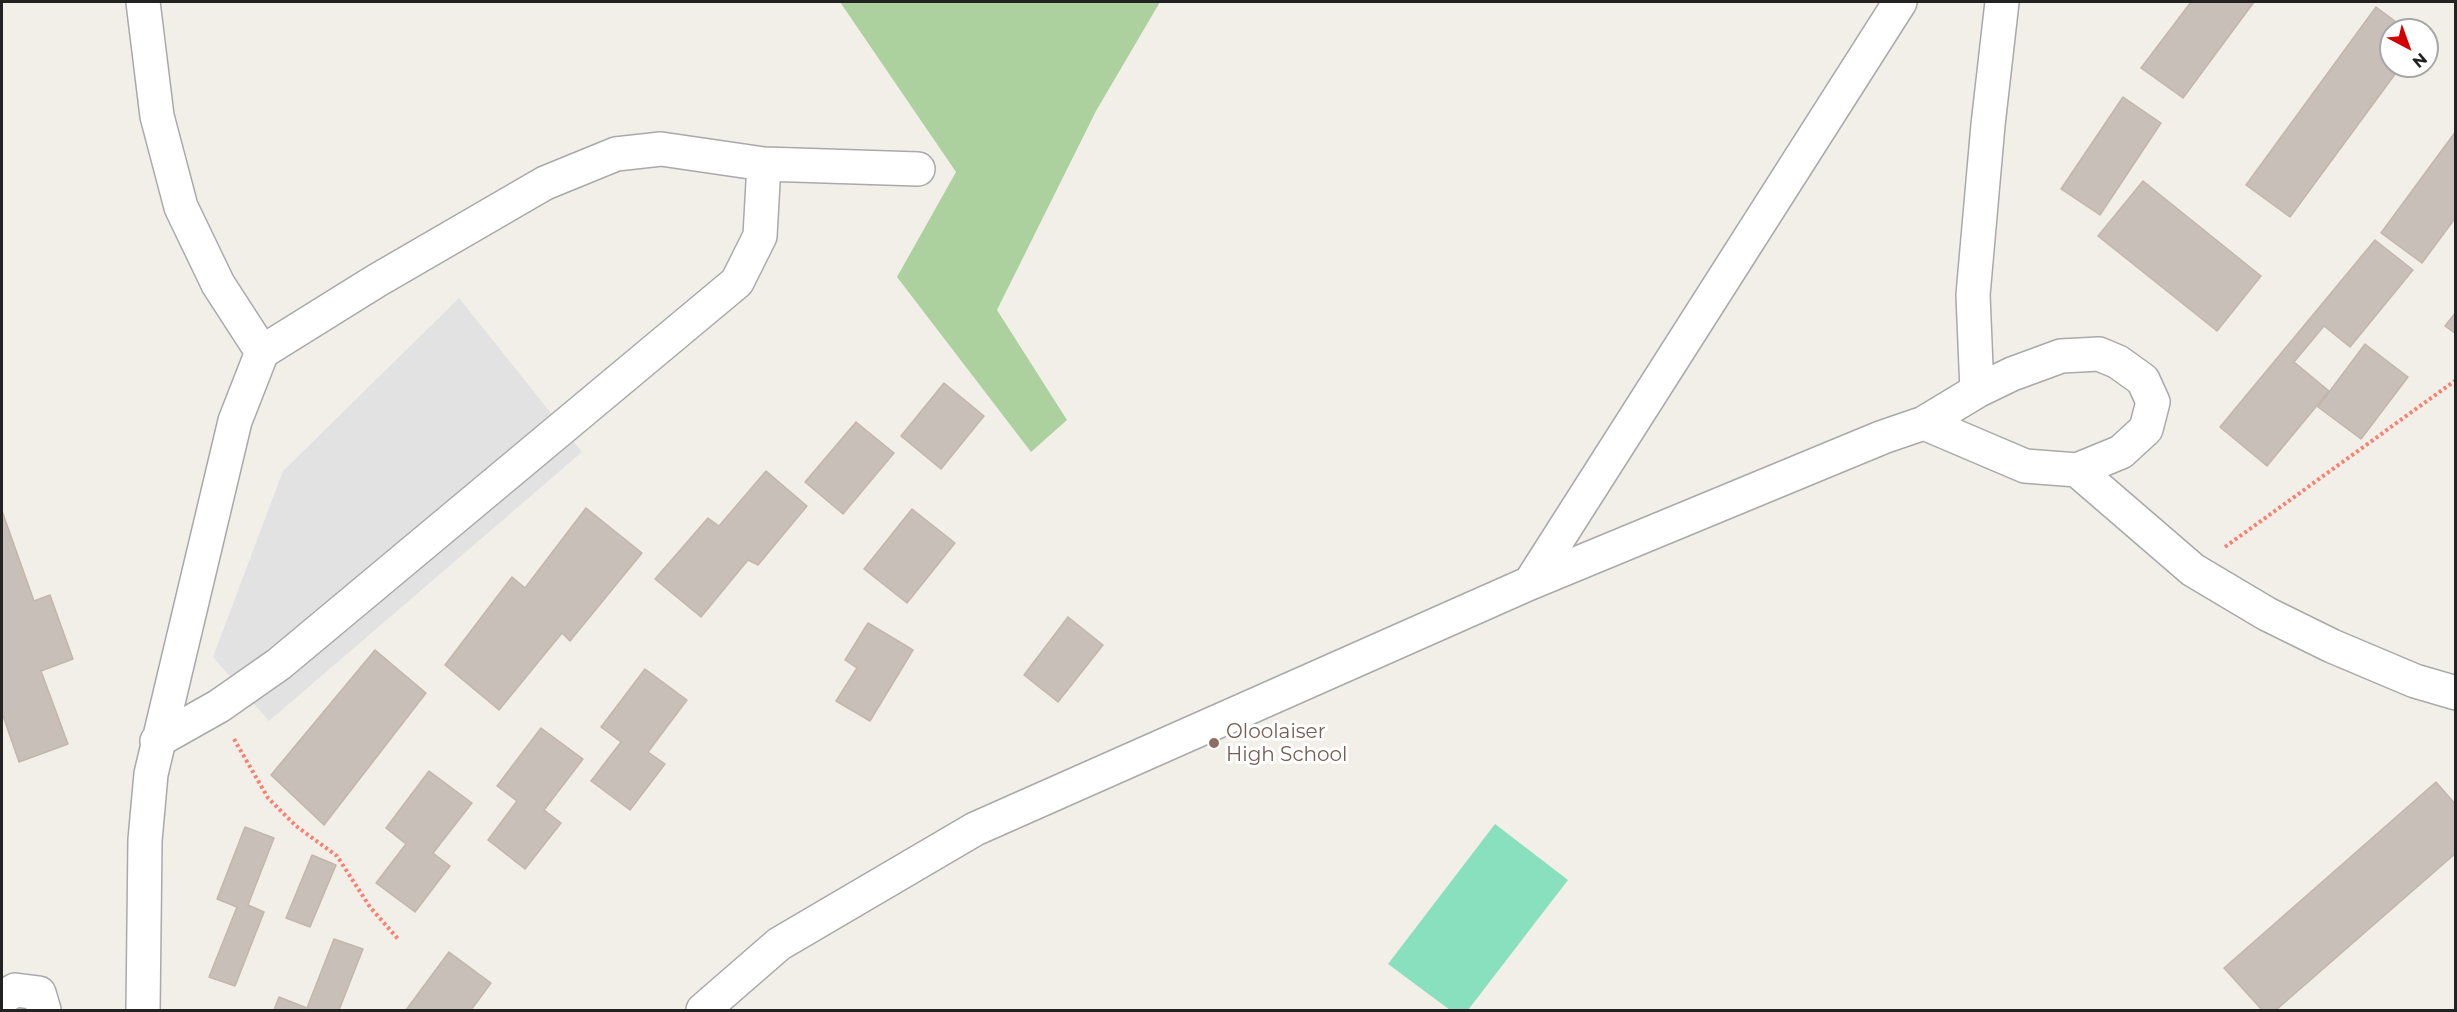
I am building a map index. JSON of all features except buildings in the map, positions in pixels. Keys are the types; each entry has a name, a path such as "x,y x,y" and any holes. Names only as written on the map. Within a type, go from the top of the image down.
{"street":[{"path":"143,2 157,116 181,207 218,284 262,352"},
{"path":"1530,583 1900,2"},
{"path":"1977,391 1973,295 1988,125 2002,2"},
{"path":"143,1011 145,840 157,741 235,422 262,352 376,281 545,183 616,154 661,148 764,164 918,169"},
{"path":"157,741 219,706 279,664 736,282 760,236 764,164"},
{"path":"703,1011 779,944 975,829 1530,583 1883,437 1924,423 1977,391 2061,356 2099,354 2118,362 2143,380 2153,402 2146,429 2121,452 2077,470 2025,466 1924,423"},
{"path":"2077,470 2193,570 2267,614 2332,646 2415,681 2456,693"},
{"path":"2,998 15,990 39,993 44,1011"}],"path":[{"path":"2193,570 2456,380"},
{"path":"219,706 268,798 296,826 337,856 370,907 398,939"}],"green space":[{"path":"840,2 1160,2 1096,111 997,310 1067,420 1031,452 897,277 956,172"},
{"path":"1495,824 1568,880 1468,1010 1450,1010 1388,964"}],"shaded area":[{"path":"459,298 582,452 269,721 213,657 283,471"}],"place":[{"name":"Oloolaiser High School","path":"1214,743"}]}
